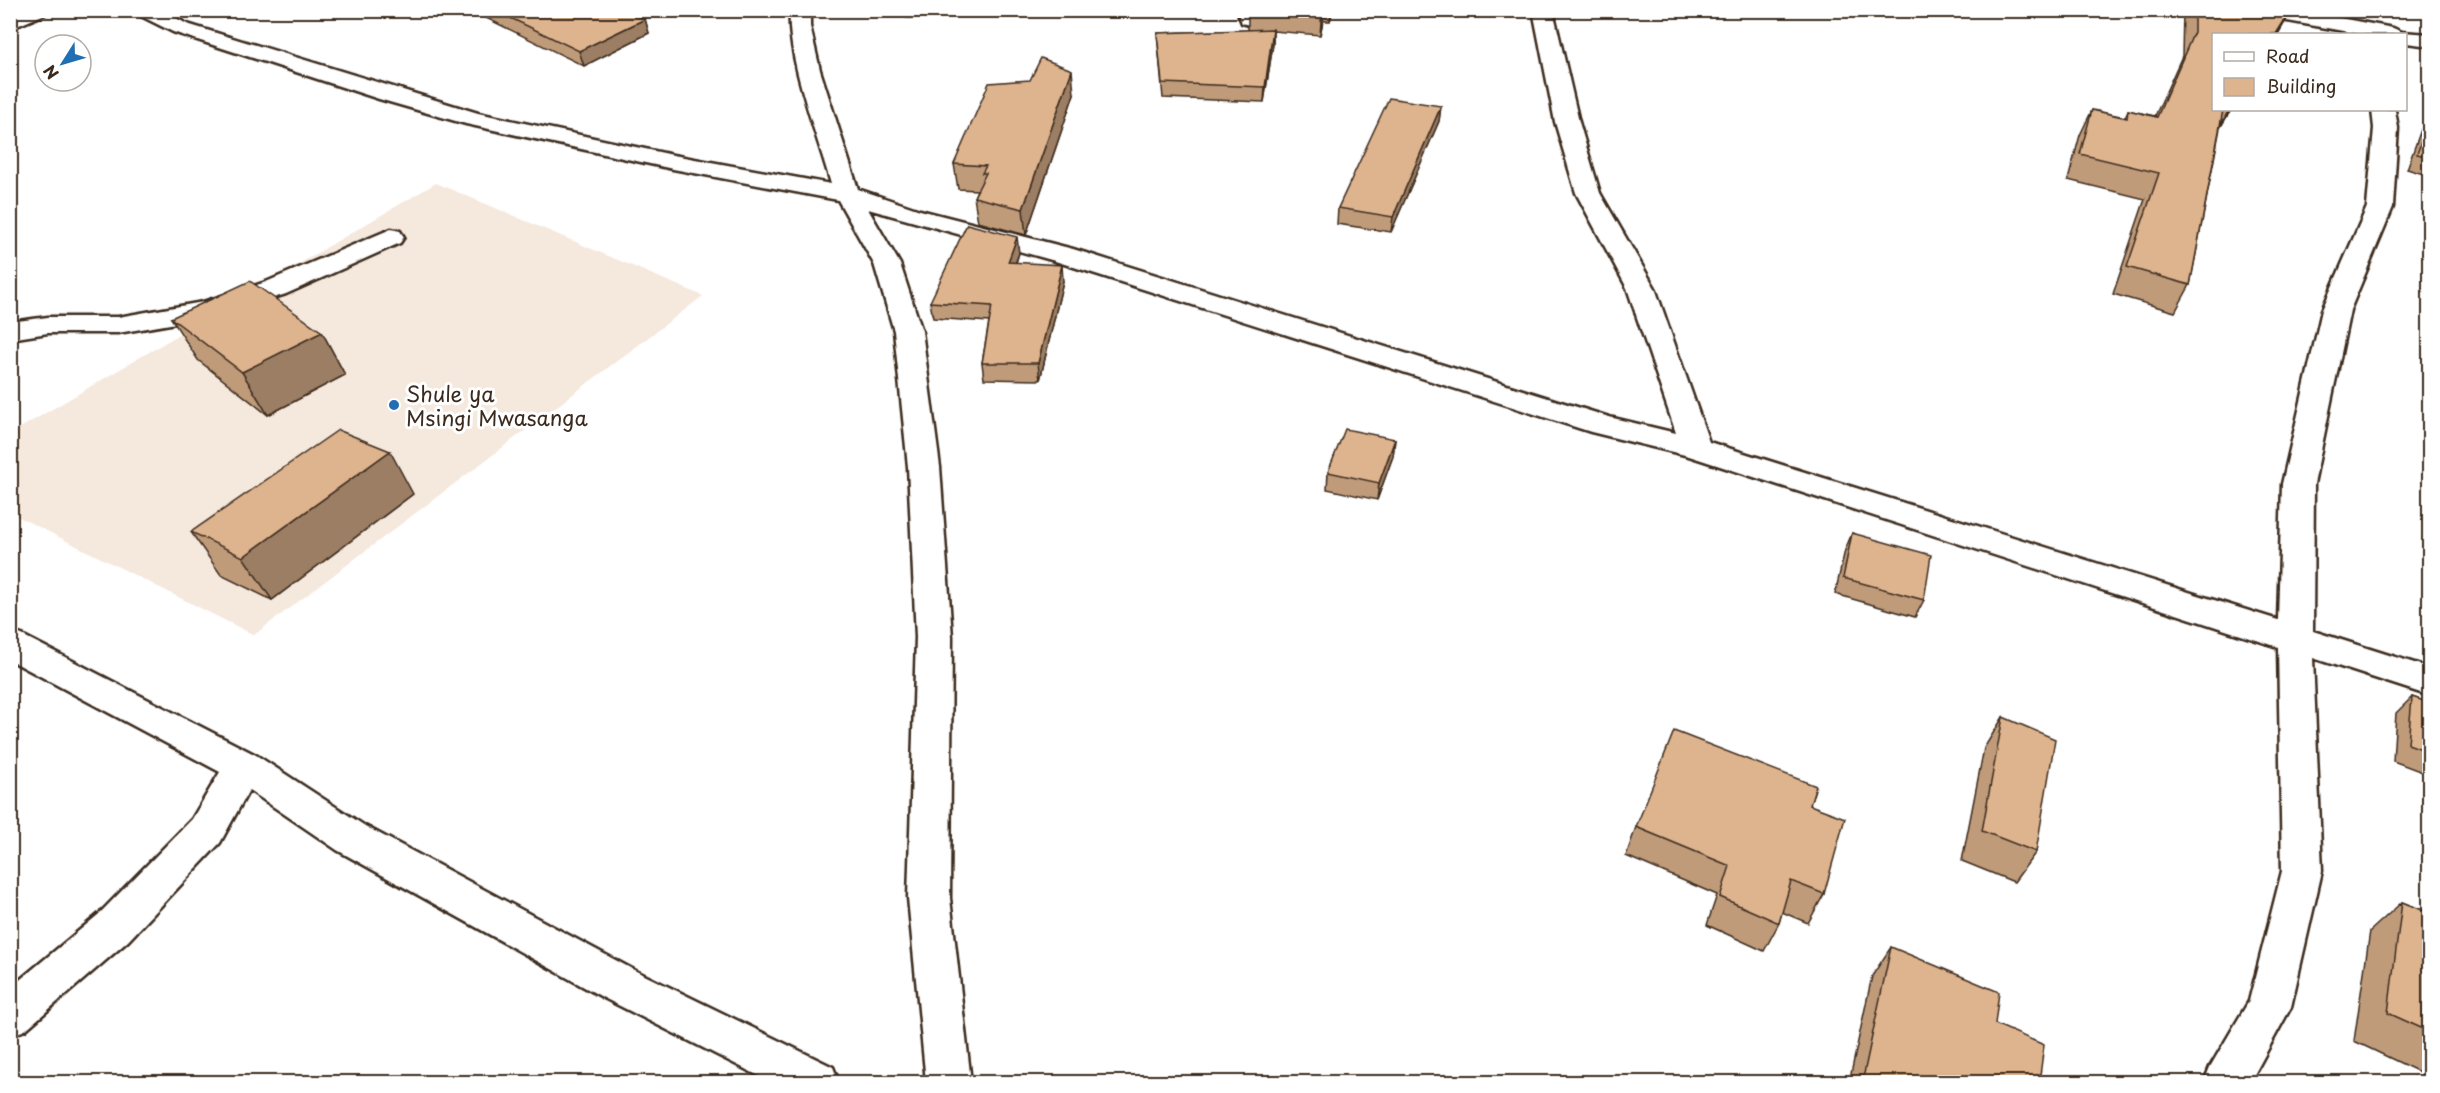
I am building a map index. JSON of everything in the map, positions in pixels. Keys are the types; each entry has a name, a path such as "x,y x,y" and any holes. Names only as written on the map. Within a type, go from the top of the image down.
{"street":[{"path":"10,23 38,10"},
{"path":"144,10 180,28 387,94 474,119 673,162 847,194 911,215 1064,255 1602,425 1696,448 2295,641 2430,682"},
{"path":"800,10 799,26 809,70 847,194 887,264 908,332 924,467 934,637 929,898 948,1083"},
{"path":"1543,10 1567,122 1588,193 1641,288 1696,448"},
{"path":"2259,10 2379,28"},
{"path":"2407,36 2430,40"},
{"path":"2226,1083 2269,1007 2302,871 2295,641 2298,484 2336,310 2379,207 2386,128 2384,111"},
{"path":"10,331 48,325 118,325 207,310 276,288 392,237"},
{"path":"10,644 243,766 361,843 619,984 817,1083"},
{"path":"10,1016 113,928 206,831 243,766"}],"shaded area":[{"path":"436,183 703,296 254,635 11,513 10,434"}],"building":[{"path":"494,10 621,10 645,19 579,51"},
{"path":"1280,10 1322,10 1321,13"},
{"path":"2194,10 2291,10 2277,33 2212,33 2212,111 2223,111 2190,285 2127,267 2159,173 2080,154 2092,110 2127,118 2128,110 2157,117 2194,32"},
{"path":"1273,29 1265,87 1162,83 1157,33"},
{"path":"1041,58 1072,70 1023,209 974,197 986,173 982,173 986,166 954,164 989,83 1030,80"},
{"path":"1389,98 1441,106 1393,217 1338,208"},
{"path":"2430,117 2430,157 2417,154"},
{"path":"967,224 1017,237 1008,262 1062,265 1038,363 982,363 992,306 930,302"},
{"path":"250,281 322,332 242,372 171,318"},
{"path":"1345,429 1395,439 1379,483 1328,472"},
{"path":"338,430 390,451 243,557 191,532"},
{"path":"1852,533 1931,555 1924,600 1843,578"},
{"path":"2412,697 2430,703 2430,752 2408,744"},
{"path":"2003,717 2055,739 2036,852 1982,831"},
{"path":"1674,731 1816,786 1810,805 1845,818 1824,894 1791,881 1779,923 1720,897 1730,866 1636,827"},
{"path":"2402,902 2430,913 2430,1032 2388,1013"},
{"path":"1891,947 1999,992 1995,1024 2044,1045 2039,1083 1862,1083"}],"place":[{"name":"Shule ya Msingi Mwasanga","path":"394,405"}]}
